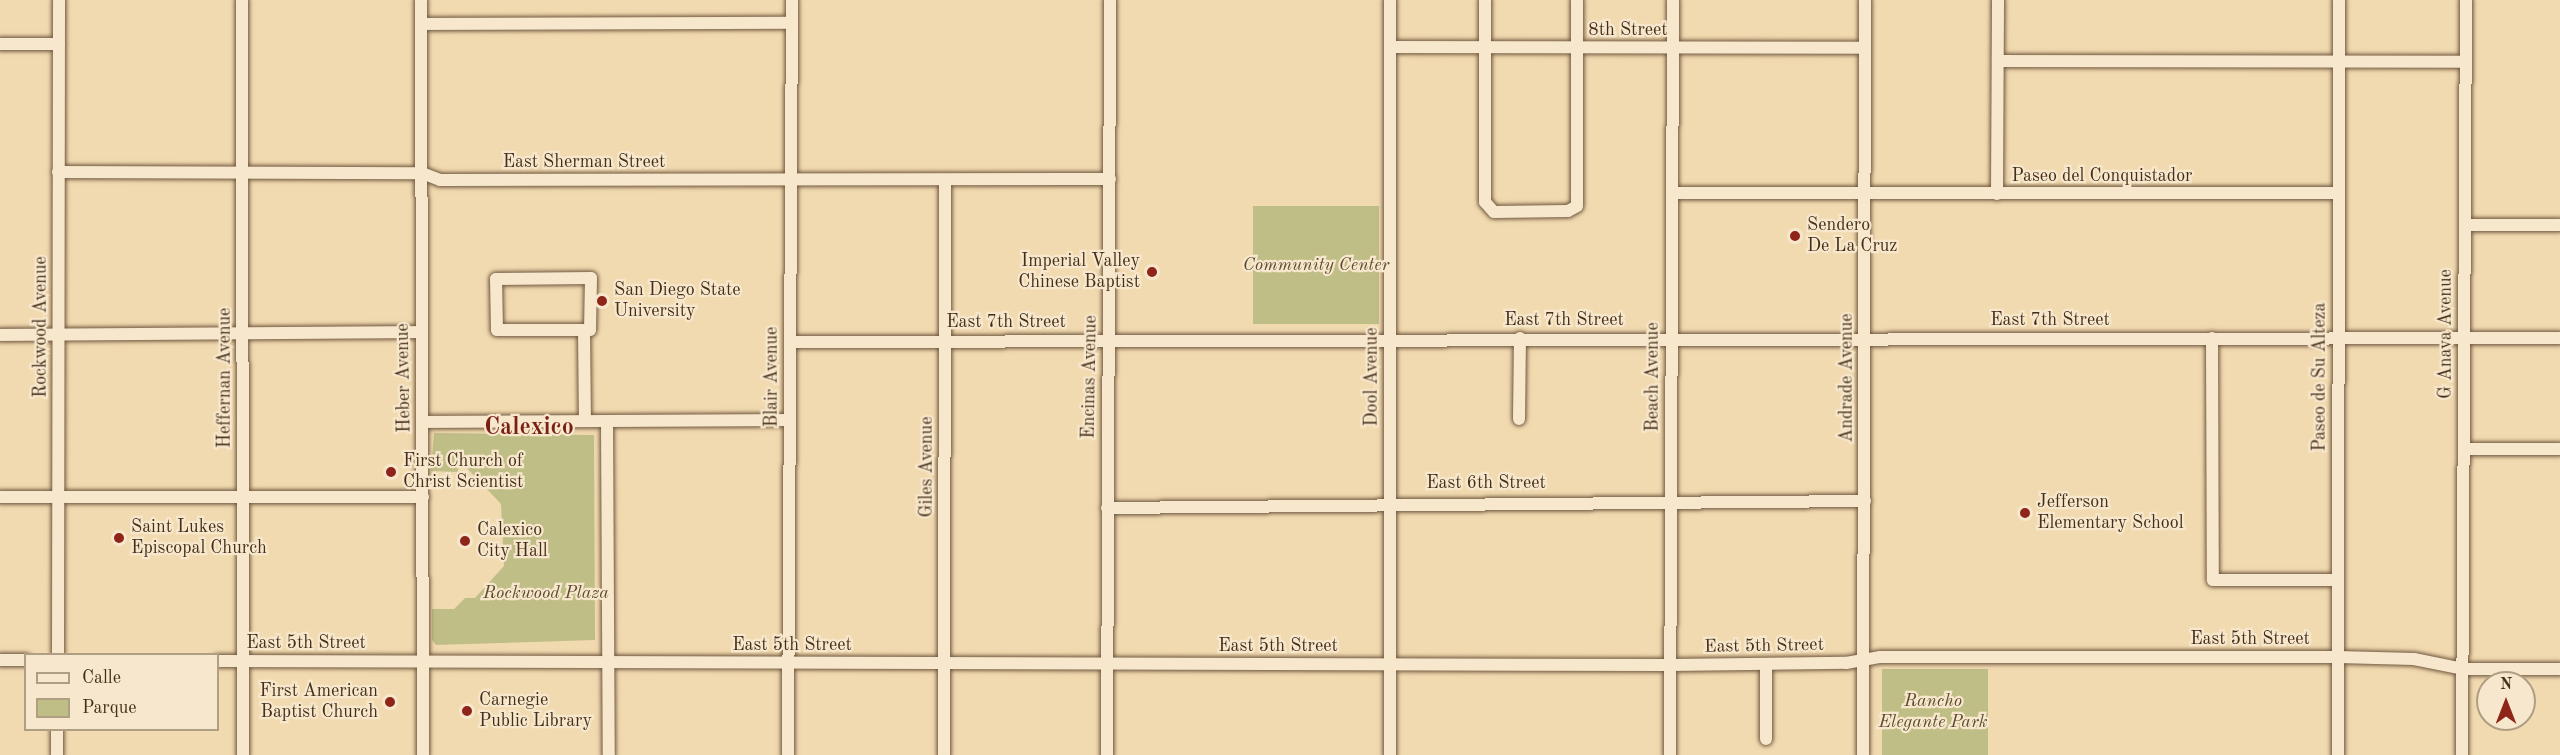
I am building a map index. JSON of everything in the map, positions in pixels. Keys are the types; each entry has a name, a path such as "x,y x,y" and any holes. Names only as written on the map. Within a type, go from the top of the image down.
{"street":[{"name":"Rockwood Avenue","path":"58,653 61,498 59,0"},
{"name":"Heffernan Avenue","path":"242,0 243,755"},
{"name":"Heber Avenue","path":"421,0 423,755"},
{"name":"Blair Avenue","path":"788,755 789,180 792,0"},
{"name":"Encinas Avenue","path":"1107,755 1110,0"},
{"name":"Dool Avenue","path":"1390,0 1390,755"},
{"path":"1485,0 1485,202 1494,212 1568,211 1577,206 1577,0"},
{"name":"Beach Avenue","path":"1670,755 1673,0"},
{"name":"Andrade Avenue","path":"1863,755 1865,0"},
{"path":"1997,194 1998,0"},
{"name":"Paseo de Su Alteza","path":"2338,755 2339,0"},
{"name":"G Anava Avenue","path":"2462,755 2466,0"},
{"path":"422,24 792,23"},
{"path":"0,44 59,44"},
{"name":"8th Street","path":"1390,47 1865,48"},
{"path":"1998,61 2465,62"},
{"name":"East Sherman Street","path":"58,172 423,173 440,180 1110,179"},
{"name":"Giles Avenue","path":"944,755 945,180"},
{"path":"1672,193 1865,194"},
{"name":"Paseo del Conquistador","path":"1865,194 2339,194"},
{"path":"2465,225 2560,225"},
{"path":"591,278 590,330 584,330 497,330 496,279 591,278"},
{"path":"584,330 585,421"},
{"path":"0,335 242,336 422,332"},
{"path":"1519,419 1520,338"},
{"name":"East 7th Street","path":"790,342 1520,338 2560,338"},
{"path":"2212,338 2213,580 2338,580"},
{"path":"423,422 790,420"},
{"path":"607,421 609,755"},
{"path":"2464,449 2560,449"},
{"path":"0,497 423,497"},
{"name":"East 6th Street","path":"1107,508 1865,501"},
{"name":"East 5th Street","path":"219,661 1671,665 1864,660 2338,657 2414,658 2463,669 2560,669"},
{"path":"0,660 24,660"},
{"path":"1766,664 1766,739"},
{"path":"57,731 57,755"}],"green space":[{"name":"Community Center","path":"1253,206 1379,206 1379,324 1253,324"},
{"name":"Rockwood Plaza","path":"434,433 594,435 595,640 436,645 432,640 432,609 454,609 465,598 475,598 504,566 501,504 462,463 457,472 431,471"},
{"name":"Rancho Elegante Park","path":"1882,669 1988,669 1988,755 1882,755"}],"place":[{"name":"Sendero De La Cruz","path":"1795,236"},
{"name":"Imperial Valley Chinese Baptist","path":"1152,272"},
{"name":"San Diego State University","path":"602,301"},
{"name":"First Church of Christ Scientist","path":"391,472"},
{"name":"Jefferson Elementary School","path":"2025,513"},
{"name":"Saint Lukes Episcopal Church","path":"119,538"},
{"name":"Calexico City Hall","path":"465,541"},
{"name":"First American Baptist Church","path":"390,702"},
{"name":"Carnegie Public Library","path":"467,711"}],"district":[{"name":"Calexico","path":"529,429"}]}
